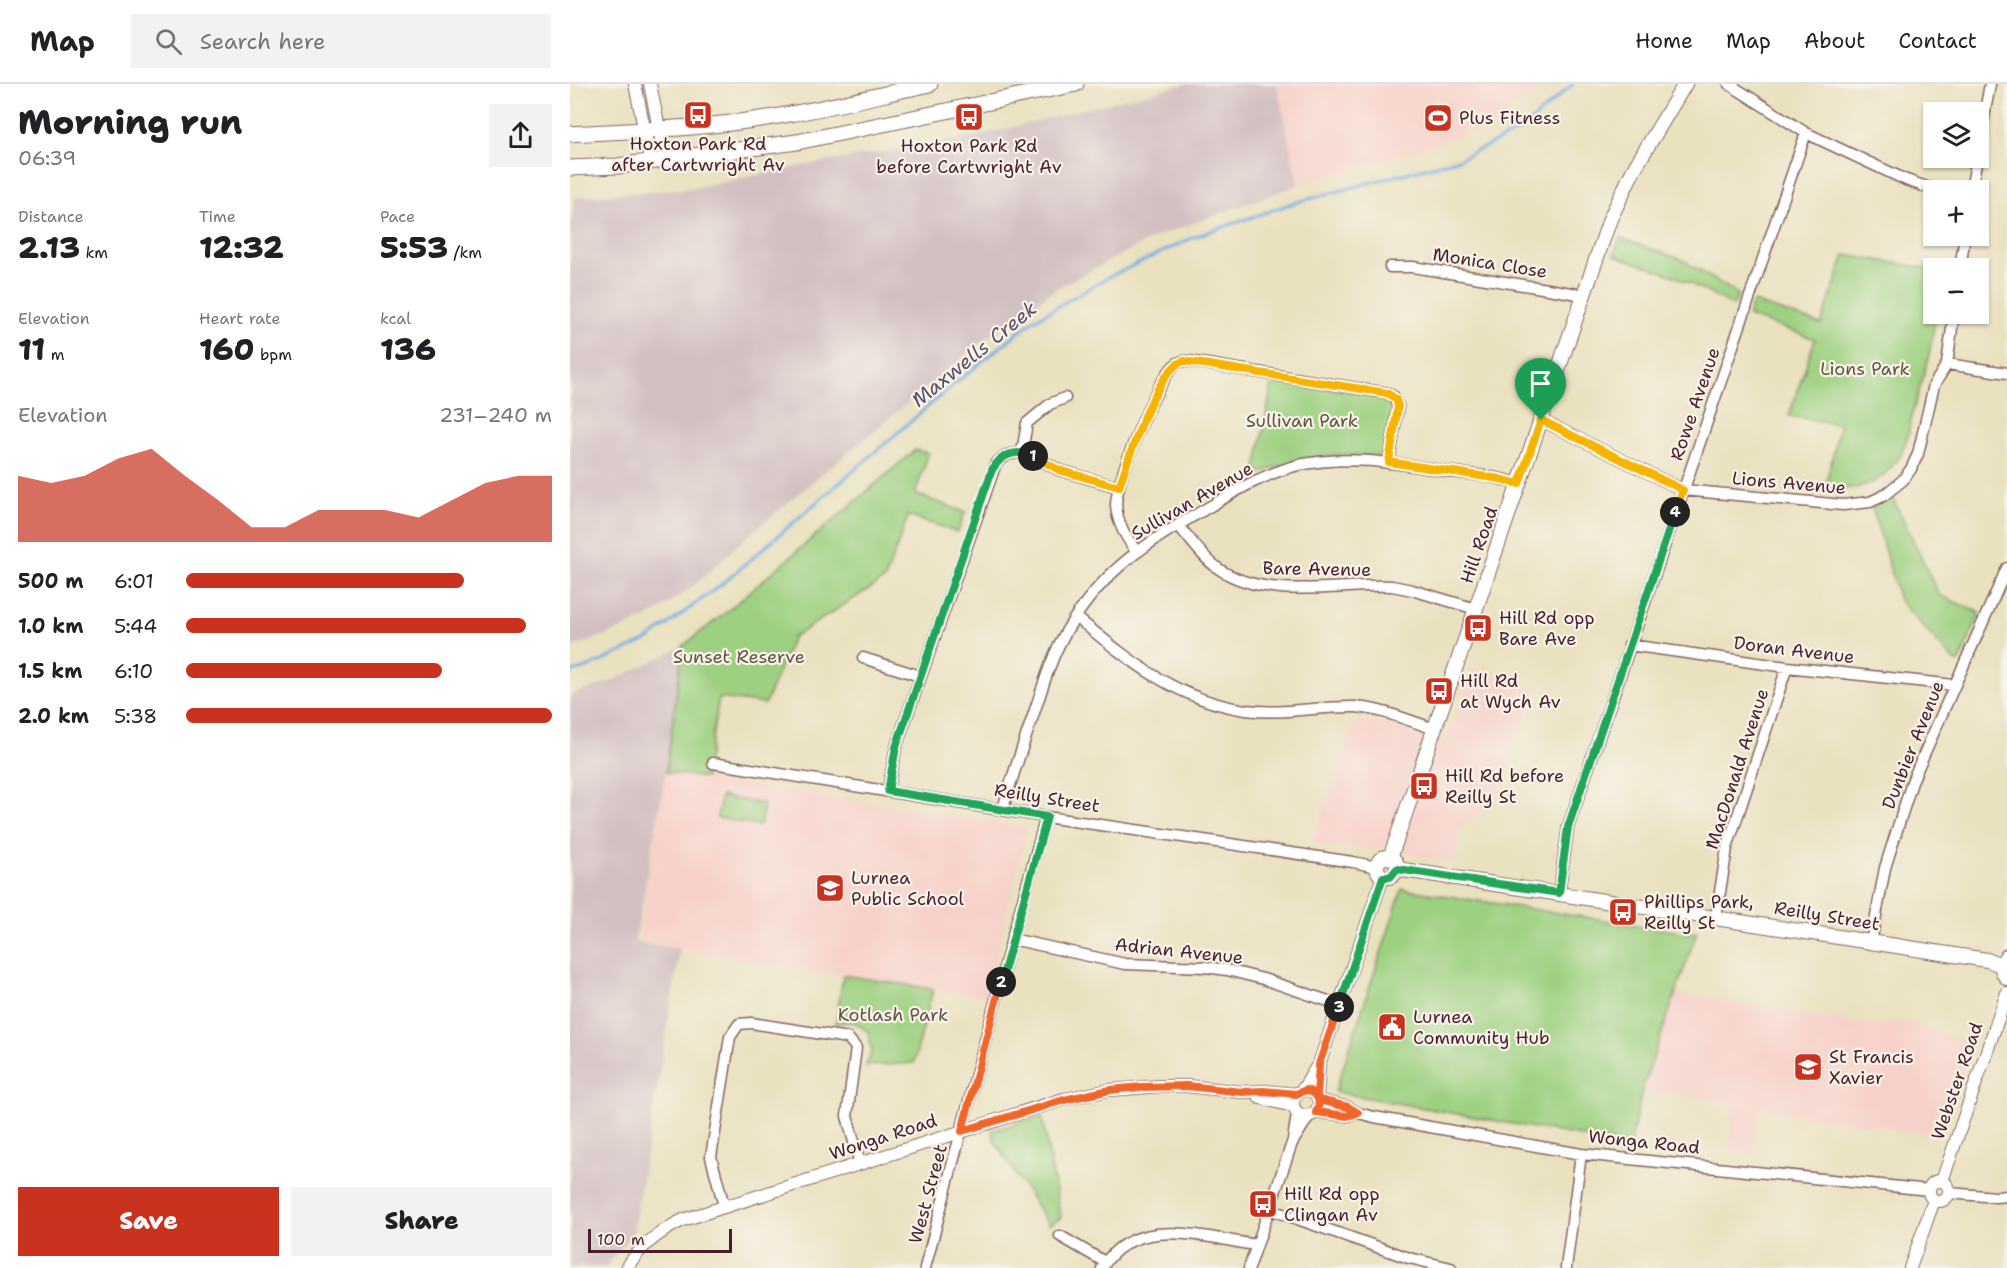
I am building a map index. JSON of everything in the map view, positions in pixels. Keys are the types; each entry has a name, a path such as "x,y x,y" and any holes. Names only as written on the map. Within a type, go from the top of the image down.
{"main road":[{"path":"570,134 724,124 789,114 930,84"},
{"path":"570,168 618,166 797,142 1076,84"},
{"name":"Hill Road","path":"1394,863 1435,729 1610,219 1634,169 1685,84"},
{"path":"1380,872 1383,858 1394,863"},
{"name":"Reilly Street","path":"1394,863 1559,893 1987,960 2005,966"}],"street":[{"path":"635,84 652,130"},
{"path":"650,84 652,130 658,161"},
{"path":"1729,84 1806,133 1923,186"},
{"path":"1987,102 1990,84"},
{"name":"Rowe Avenue","path":"1559,893 1568,827 1806,133"},
{"name":"Monica Close","path":"1390,267 1413,267 1584,295"},
{"name":"Lions Avenue","path":"1541,420 1683,490 1843,505 1870,502 1894,488 1911,469 1918,454 1934,385 1947,364 1953,324"},
{"path":"1136,551 1123,531 1118,515 1116,502 1119,487 1151,402 1178,362 1184,361 1387,393 1396,399 1398,406 1389,462"},
{"path":"1947,364 2007,373"},
{"path":"1022,452 1027,423 1050,404 1065,398"},
{"path":"888,791 894,752 992,470 1001,458 1012,453 1031,454 1059,470 1119,487"},
{"name":"Sullivan Avenue","path":"1003,809 1046,676 1061,640 1100,584 1136,551 1252,482 1291,467 1340,460 1389,462 1519,484"},
{"name":"Bare Avenue","path":"1178,525 1213,564 1231,576 1252,584 1273,588 1392,586 1476,609"},
{"name":"Dunbier Avenue","path":"1871,942 1885,868 1913,778 2007,568"},
{"path":"1076,617 1148,673 1187,694 1215,704 1272,712 1361,708 1435,729"},
{"name":"Doran Avenue","path":"1629,645 1786,667 1954,685"},
{"path":"863,658 920,676"},
{"name":"MacDonald Avenue","path":"1716,917 1726,849 1786,667"},
{"name":"Reilly Street","path":"713,763 1047,817 1353,862 1380,872"},
{"name":"West Street","path":"925,1268 1012,939 1047,817"},
{"path":"1249,1268 1340,1005 1380,872"},
{"name":"Adrian Avenue","path":"1012,939 1125,964 1227,970 1263,979 1340,1005"},
{"name":"Webster Road","path":"1942,1181 2007,993"},
{"path":"724,1206 711,1157 730,1037 739,1024 750,1023 848,1038 856,1048 847,1116 860,1164"},
{"name":"Wonga Road","path":"627,1268 631,1260 646,1244 664,1229 724,1206 1064,1100 1110,1090 1179,1086 1242,1092 1264,1091 1306,1104 1348,1107 1358,1113 1581,1154 1931,1195"},
{"path":"1566,1268 1581,1154"},
{"path":"1910,1268 1931,1195 1932,1184 1942,1181 1949,1186 1949,1192 1943,1200 1931,1195"},
{"path":"1949,1192 2007,1196"},
{"path":"1269,1209 1421,1265 1451,1268"},
{"path":"1059,1236 1104,1265 1121,1247 1131,1241 1158,1233 1178,1233 1256,1245"}],"shaded area":[{"path":"1185,84 1277,84 1298,185 1155,237 1057,288 982,341 750,534 698,582 657,612 620,630 570,648 570,230 575,197 694,188 811,164 970,138"},
{"path":"1277,84 1543,84 1535,93 1488,128 1298,185"},
{"path":"683,646 666,772 635,942 680,949 633,1233 606,1268 570,1268 570,695 610,682"},
{"path":"1471,667 1536,688 1492,806 1459,828 1455,862 1411,855 1409,851 1380,845 1378,850 1312,843 1355,721 1363,719 1389,725 1446,744"},
{"name":"Lurnea Public School","path":"666,772 1028,827 986,997 637,942"},
{"name":"St Francis Xavier","path":"1676,993 1877,1025 1905,1021 1974,1043 1940,1136 1758,1108 1753,1154 1729,1151 1732,1103 1642,1090"}],"green space":[{"path":"1620,238 1681,259 1738,294 1734,306 1675,276 1614,255"},
{"name":"Lions Park","path":"1845,255 1923,267 1923,324 1934,324 1929,356 1908,436 1900,457 1883,476 1856,488 1825,489 1840,424 1789,416 1815,339 1748,316 1753,302 1821,324"},
{"name":"Sullivan Park","path":"1273,379 1390,400 1393,410 1384,452 1378,456 1337,455 1301,459 1260,473 1256,468"},
{"name":"Sunset Reserve","path":"915,450 929,453 915,494 965,512 958,532 908,516 885,579 793,637 765,704 719,698 705,778 666,772 683,646 725,613"},
{"path":"1892,496 1939,595 1980,613 1959,663 1953,660 1899,600 1872,507"},
{"path":"721,796 764,804 760,826 717,818"},
{"path":"1402,889 1688,933 1697,932 1642,1090 1630,1145 1335,1092"},
{"name":"Kotlash Park","path":"843,975 933,989 914,1063 866,1066 872,1051 868,1032 854,1022 836,1023"},
{"path":"1042,1116 1061,1218 1049,1225 995,1142 992,1130"}],"waterway":[{"name":"Maxwells Creek","path":"570,673 589,667 647,640 722,584 954,384 1034,320 1107,278 1194,237 1290,204 1459,159 1521,130 1573,84"}],"place":[{"name":"Hoxton Park Rd after Cartwright Av","path":"698,115"},
{"name":"Hoxton Park Rd before Cartwright Av","path":"969,117"},
{"name":"Plus Fitness","path":"1438,118"},
{"name":"Hill Rd opp Bare Ave","path":"1478,628"},
{"name":"Hill Rd at Wych Av","path":"1439,691"},
{"name":"Hill Rd before Reilly St","path":"1424,786"},
{"name":"Lurnea Public School","path":"830,888"},
{"name":"Phillips Park, Reilly St","path":"1623,912"},
{"name":"Lurnea Community Hub","path":"1392,1027"},
{"name":"St Francis Xavier","path":"1808,1067"},
{"name":"Hill Rd opp Clingan Av","path":"1263,1204"}],"route":[{"path":"1541,420 1519,484 1389,462 1398,406 1396,399 1387,393 1184,361 1174,365 1147,409 1119,487 1059,470 1031,454 1022,452 1007,455 996,463 896,747 888,791 1047,817 1012,939 962,1131 1088,1094 1161,1086 1287,1094 1296,1094 1306,1090 1314,1093 1319,1100 1348,1107 1358,1113 1347,1116 1316,1112 1319,1104 1319,1100 1317,1096 1319,1064 1383,877 1390,877 1396,873 1397,869 1559,893 1568,827 1683,490 1541,420"}]}
